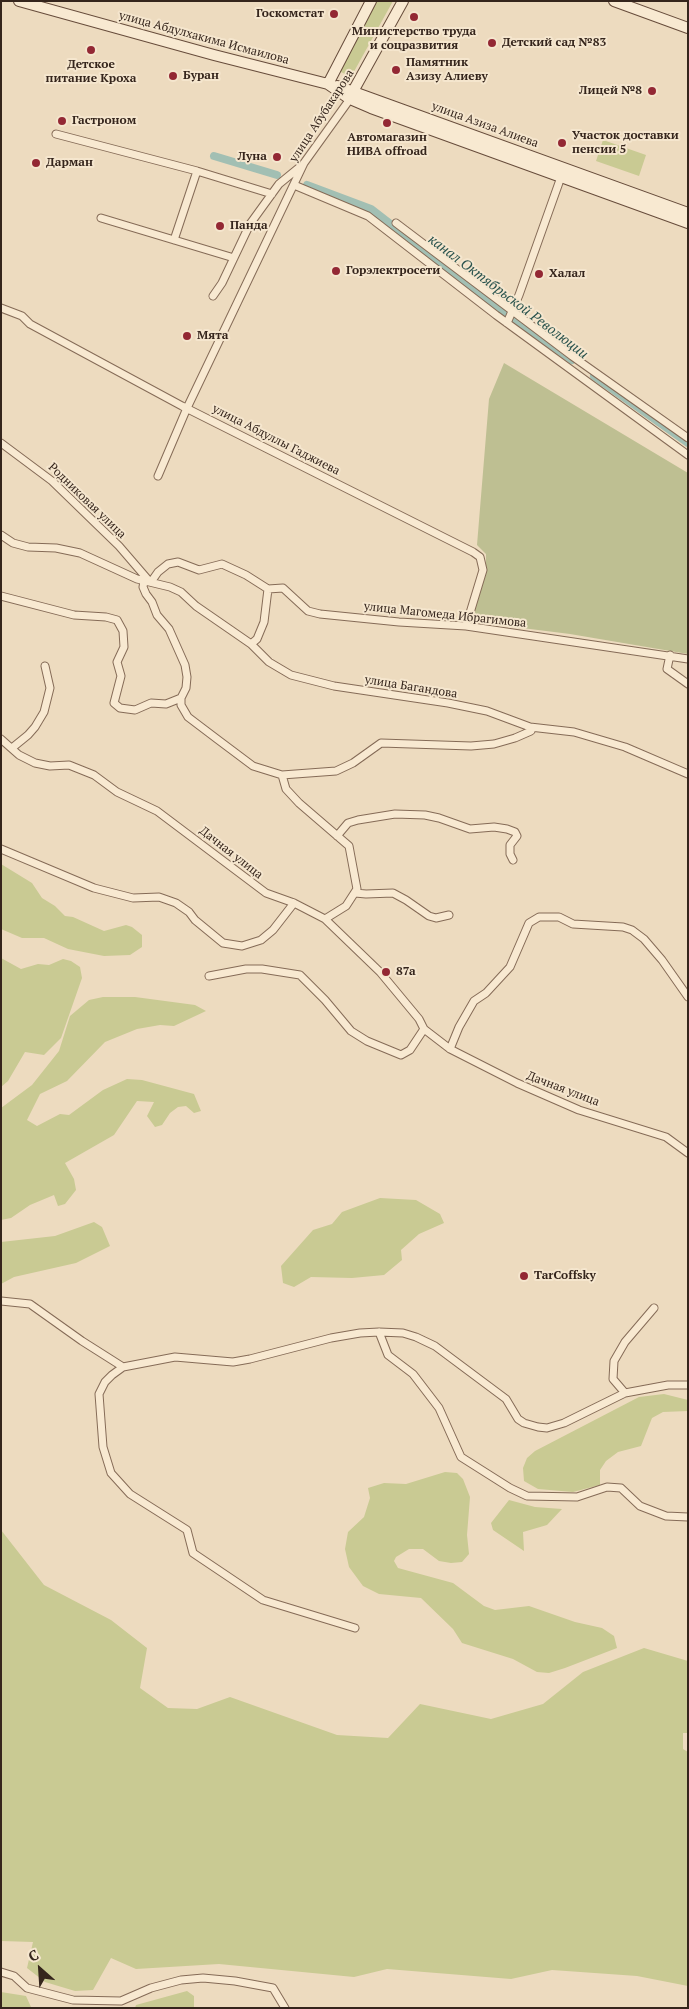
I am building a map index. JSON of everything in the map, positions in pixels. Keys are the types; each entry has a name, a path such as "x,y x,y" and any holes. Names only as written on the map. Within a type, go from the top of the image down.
{"main road":[{"name":"улица Абдулхакима Исмаилова","path":"19,1 52,6 328,84 352,95"},
{"name":"улица Абубакарова","path":"328,84 371,1"},
{"name":"улица Абубакарова","path":"352,95 403,1"},
{"path":"614,1 688,28"},
{"name":"улица Азиза Алиева","path":"352,95 371,108 688,223"},
{"name":"улица Азиза Алиева","path":"352,95 688,213"}],"street":[{"name":"улица Абубакарова","path":"158,476 187,408 304,163 352,95"},
{"path":"56,134 197,171 272,194"},
{"path":"213,296 250,224 279,184 304,163"},
{"path":"174,240 197,171"},
{"path":"507,322 513,312 561,177"},
{"path":"294,185 368,216 507,322 688,455"},
{"path":"101,218 234,258"},
{"path":"396,223 572,356 688,438"},
{"name":"улица Абдуллы Гаджиева","path":"1,308 22,316 30,324 187,408 480,557 483,570 466,626"},
{"name":"Родниковая улица","path":"1,443 52,481 119,546 147,582"},
{"name":"улица Багандова","path":"1,535 13,543 28,547 56,548 80,553 147,582 170,587 181,592 196,606 252,644 269,662 304,680 355,690 457,705 487,711 530,726 574,732 625,747 688,774"},
{"name":"улица Магомеда Ибрагимова","path":"147,582 168,564 178,562 199,570 222,564 246,575 268,589 283,588 308,611 320,614 466,626 688,659"},
{"path":"147,582 143,586 146,594 152,602 157,615 169,629 185,665 186,688 181,698 181,705 188,717 253,766 282,775 336,771 353,763 381,743 471,746 494,744 531,731 530,726"},
{"path":"252,644 257,639 264,622 268,589"},
{"path":"1,596 74,615 106,617 117,620 123,631 124,647 117,662 121,676 114,702 120,708 134,710 151,703 166,704 181,698"},
{"path":"670,655 667,669 688,684"},
{"path":"12,748 28,735 44,712 50,688 45,666"},
{"name":"Дачная улица","path":"1,739 19,755 35,764 50,766 69,765 94,775 117,792 157,811 266,893 325,919 380,972 419,1019 424,1029 450,1049 517,1083 579,1110 666,1137 688,1152"},
{"path":"282,775 286,789 350,846 356,879 355,893 346,906 325,919"},
{"path":"337,836 348,823 358,820 395,814 425,815 439,818 470,830 494,828 516,832 517,836 510,845 512,860"},
{"path":"1,849 94,888 133,898 159,897 176,903 189,912 195,920 223,943 242,946 261,940 273,930 294,904"},
{"path":"355,893 393,893 429,916 436,918 449,916"},
{"path":"450,1049 459,1027 474,1001 486,993 510,968 529,923 539,917 559,917 572,924 623,927 632,930 644,939 662,960 688,997"},
{"path":"209,976 262,968 300,975 325,1000 351,1031 367,1041 401,1055 410,1050 424,1029"},
{"path":"1,1301 30,1304 123,1367"},
{"path":"625,1393 613,1380 614,1361 625,1342 654,1308"},
{"path":"380,1332 388,1354 412,1374 439,1408 461,1456 510,1488 527,1496 577,1497 607,1487 621,1488 640,1506 666,1516 688,1517"},
{"path":"355,1628 263,1600 192,1553 187,1530 130,1494 111,1473 103,1446 99,1394 108,1378 123,1367 175,1357 233,1362 250,1360 331,1338 380,1332 403,1333 435,1346 506,1399 518,1419 529,1426 547,1428 556,1426 625,1393 668,1385 688,1384"},
{"path":"1,1972 14,1976 27,1988 73,2000 121,2001 152,1988 181,1980 203,1978 235,1981 274,1988 279,2001 285,2008"}],"green space":[{"path":"377,1 393,1 351,77 339,71"},
{"path":"603,140 646,155 639,176 596,161"},
{"path":"504,363 688,473 688,654 570,634 474,622 470,618 486,574 486,554 477,545 489,399"},
{"path":"1,864 32,883 42,898 55,906 65,916 73,917 104,931 126,925 132,927 142,935 142,947 130,955 104,956 68,949 44,938 22,938 1,929"},
{"path":"1,958 21,969 38,964 49,965 63,959 71,961 80,967 82,978 61,1038 44,1055 25,1052 8,1081 1,1087"},
{"path":"103,997 135,997 195,1005 206,1011 174,1026 160,1025 137,1029 105,1042 67,1081 40,1094 27,1120 37,1126 60,1114 69,1115 103,1090 127,1079 142,1080 194,1094 201,1111 194,1113 186,1106 178,1107 170,1113 162,1125 155,1127 147,1116 154,1102 137,1101 114,1135 65,1163 74,1179 76,1190 65,1204 58,1206 54,1195 30,1205 11,1218 1,1220 1,1108 32,1085 59,1051 70,1016 89,1000"},
{"path":"380,1198 416,1200 440,1214 444,1223 419,1234 401,1250 402,1260 384,1275 352,1278 311,1277 294,1287 283,1283 281,1266 313,1230 332,1224 342,1212"},
{"path":"94,1222 102,1227 110,1246 76,1263 14,1277 1,1284 1,1242 55,1236"},
{"path":"664,1394 688,1400 688,1411 663,1412 652,1418 641,1446 618,1452 606,1461 600,1470 600,1485 573,1492 538,1489 524,1481 523,1468 527,1458 535,1451 639,1397"},
{"path":"445,1472 457,1473 463,1479 470,1497 467,1535 469,1554 462,1562 451,1563 439,1561 423,1549 409,1549 396,1557 394,1561 398,1568 453,1583 484,1606 495,1610 529,1606 575,1622 602,1628 614,1636 617,1648 549,1673 537,1672 513,1659 462,1643 453,1629 421,1598 379,1594 363,1586 349,1567 345,1549 348,1532 364,1517 370,1498 368,1488 384,1483 406,1484"},
{"path":"509,1500 535,1507 562,1509 547,1525 523,1532 524,1551 493,1530 491,1523"},
{"path":"1,1530 44,1585 111,1620 147,1648 140,1688 168,1708 197,1709 230,1697 337,1735 388,1738 420,1704 491,1719 543,1704 583,1672 644,1648 688,1661 688,1733 683,1733 683,1749 688,1752 688,1986 637,1976 552,1970 511,1979 387,1969 354,1977 219,1964 136,1969 111,1958 93,1990 75,1991 45,1982 27,1968 33,1942 1,1941"},
{"path":"187,1991 194,1996 194,2008 135,2008 136,2005"},
{"path":"1,1992 26,1996 31,2007 1,2008"}],"waterway":[{"path":"214,156 277,175"},
{"name":"канал Октябрьской Революции","path":"307,185 371,209 500,309 572,360"},
{"name":"канал Октябрьской Революции","path":"594,376 688,443"}],"place":[{"name":"Госкомстат","path":"334,14"},
{"name":"Министерство труда и соцразвития","path":"414,17"},
{"name":"Детский сад №83","path":"492,43"},
{"name":"Детское питание Кроха","path":"91,50"},
{"name":"Памятник Азизу Алиеву","path":"396,70"},
{"name":"Буран","path":"173,76"},
{"name":"Лицей №8","path":"652,91"},
{"name":"Гастроном","path":"62,121"},
{"name":"Автомагазин НИВА offroad","path":"387,123"},
{"name":"Участок доставки пенсии 5","path":"562,143"},
{"name":"Луна","path":"277,157"},
{"name":"Дарман","path":"36,163"},
{"name":"Панда","path":"220,226"},
{"name":"Горэлектросети","path":"336,271"},
{"name":"Халал","path":"539,274"},
{"name":"Мята","path":"187,336"},
{"name":"87а","path":"386,972"},
{"name":"TarCoffsky","path":"524,1276"}]}
